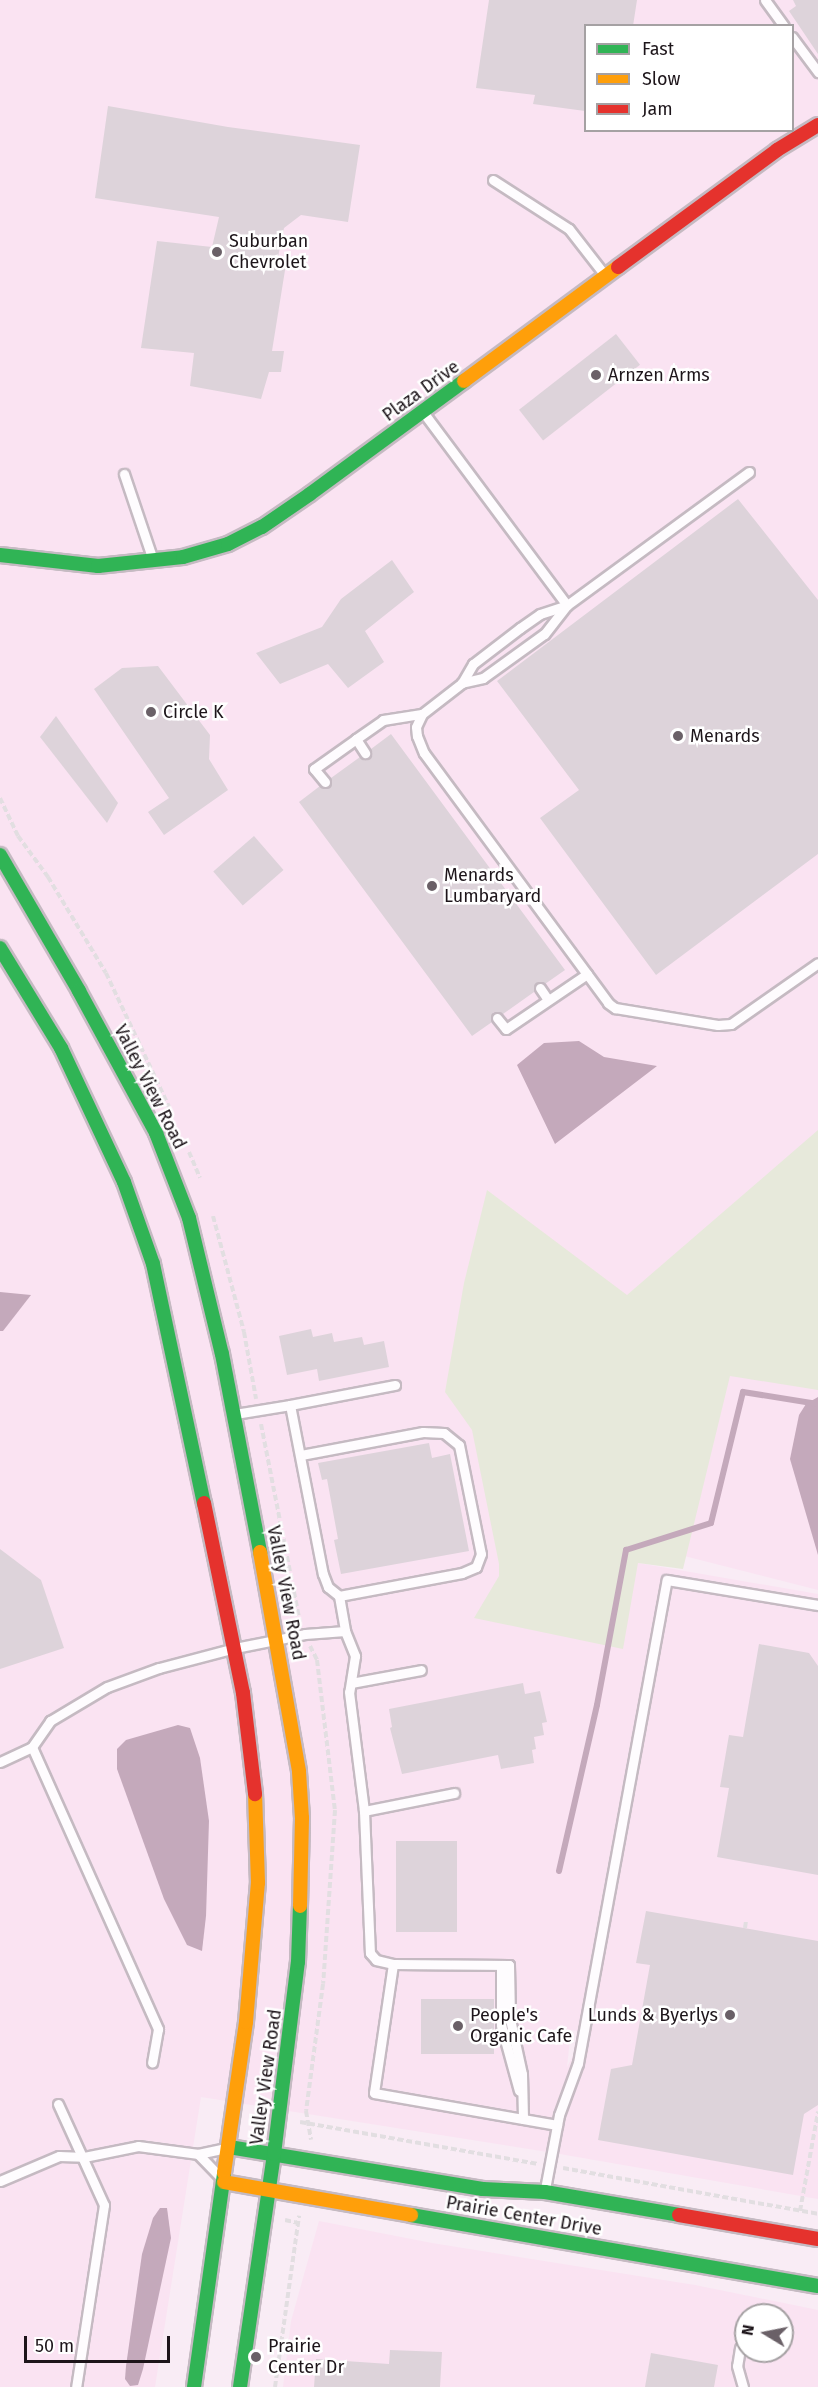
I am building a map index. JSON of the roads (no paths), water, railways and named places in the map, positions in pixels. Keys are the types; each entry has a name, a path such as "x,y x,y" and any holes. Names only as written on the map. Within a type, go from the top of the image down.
{"main road":[{"name":"Plaza Drive","path":"0,555 98,566 153,561 183,557 228,544 262,527 423,412 777,150 818,124"},
{"name":"Valley View Road","path":"0,855 79,991 156,1133 192,1228 234,1414 278,1641 299,1772 303,1865 298,1962 274,2154 240,2387"},
{"name":"Valley View Road","path":"0,948 61,1048 94,1114 124,1182 153,1264 174,1348 235,1648 255,1786 258,1883 246,2022 194,2387"},
{"name":"Prairie Center Drive","path":"229,2147 483,2189 545,2192 818,2239"},
{"name":"Prairie Center Drive","path":"224,2182 818,2286"}],"lane":[{"path":"765,0 783,24"},
{"path":"794,40 818,72"},
{"path":"493,180 569,229 606,277"},
{"path":"423,412 567,606"},
{"path":"462,683 483,678 544,634 567,606 749,472"},
{"path":"124,474 153,561"},
{"path":"325,782 314,769 383,720 422,714 462,683 473,664 520,628 540,614 567,606"},
{"path":"422,714 417,727 417,736 424,753 608,1003 621,1011 725,1025 738,1022 818,963"},
{"path":"356,739 365,753"},
{"path":"497,1018 506,1029 587,974"},
{"path":"540,988 548,1000"},
{"path":"234,1414 395,1384"},
{"path":"290,1405 323,1574 328,1587 339,1596 345,1631 355,1656 349,1692 364,1811 368,1946 376,1960 393,1964 501,1965 501,2025 522,2099 523,2119"},
{"path":"301,1455 423,1432 444,1433 459,1445 481,1554 476,1567 462,1573 339,1596"},
{"path":"545,2192 557,2125 578,2063 667,1580 818,1605"},
{"path":"0,1762 32,1747 50,1721 107,1687 159,1668 235,1648 305,1634 345,1631"},
{"path":"351,1683 421,1670"},
{"path":"32,1747 158,2029 152,2062"},
{"path":"364,1811 454,1793"},
{"path":"393,1964 374,2092 557,2125"},
{"path":"58,2104 104,2205 76,2387"},
{"path":"0,2181 59,2156 84,2157 138,2146 198,2154 229,2147"},
{"path":"198,2154 224,2182"},
{"path":"738,2363 743,2387"}],"waterway":[{"path":"559,1871 597,1705 626,1550 711,1523 743,1392 818,1404"}],"place":[{"name":"Suburban Chevrolet","path":"217,252"},
{"name":"Arnzen Arms","path":"596,375"},
{"name":"Circle K","path":"151,712"},
{"name":"Menards","path":"678,736"},
{"name":"Menards Lumbaryard","path":"432,886"},
{"name":"Lunds & Byerlys","path":"730,2015"},
{"name":"People's Organic Cafe","path":"458,2026"},
{"name":"Prairie Center Dr","path":"256,2357"}]}
